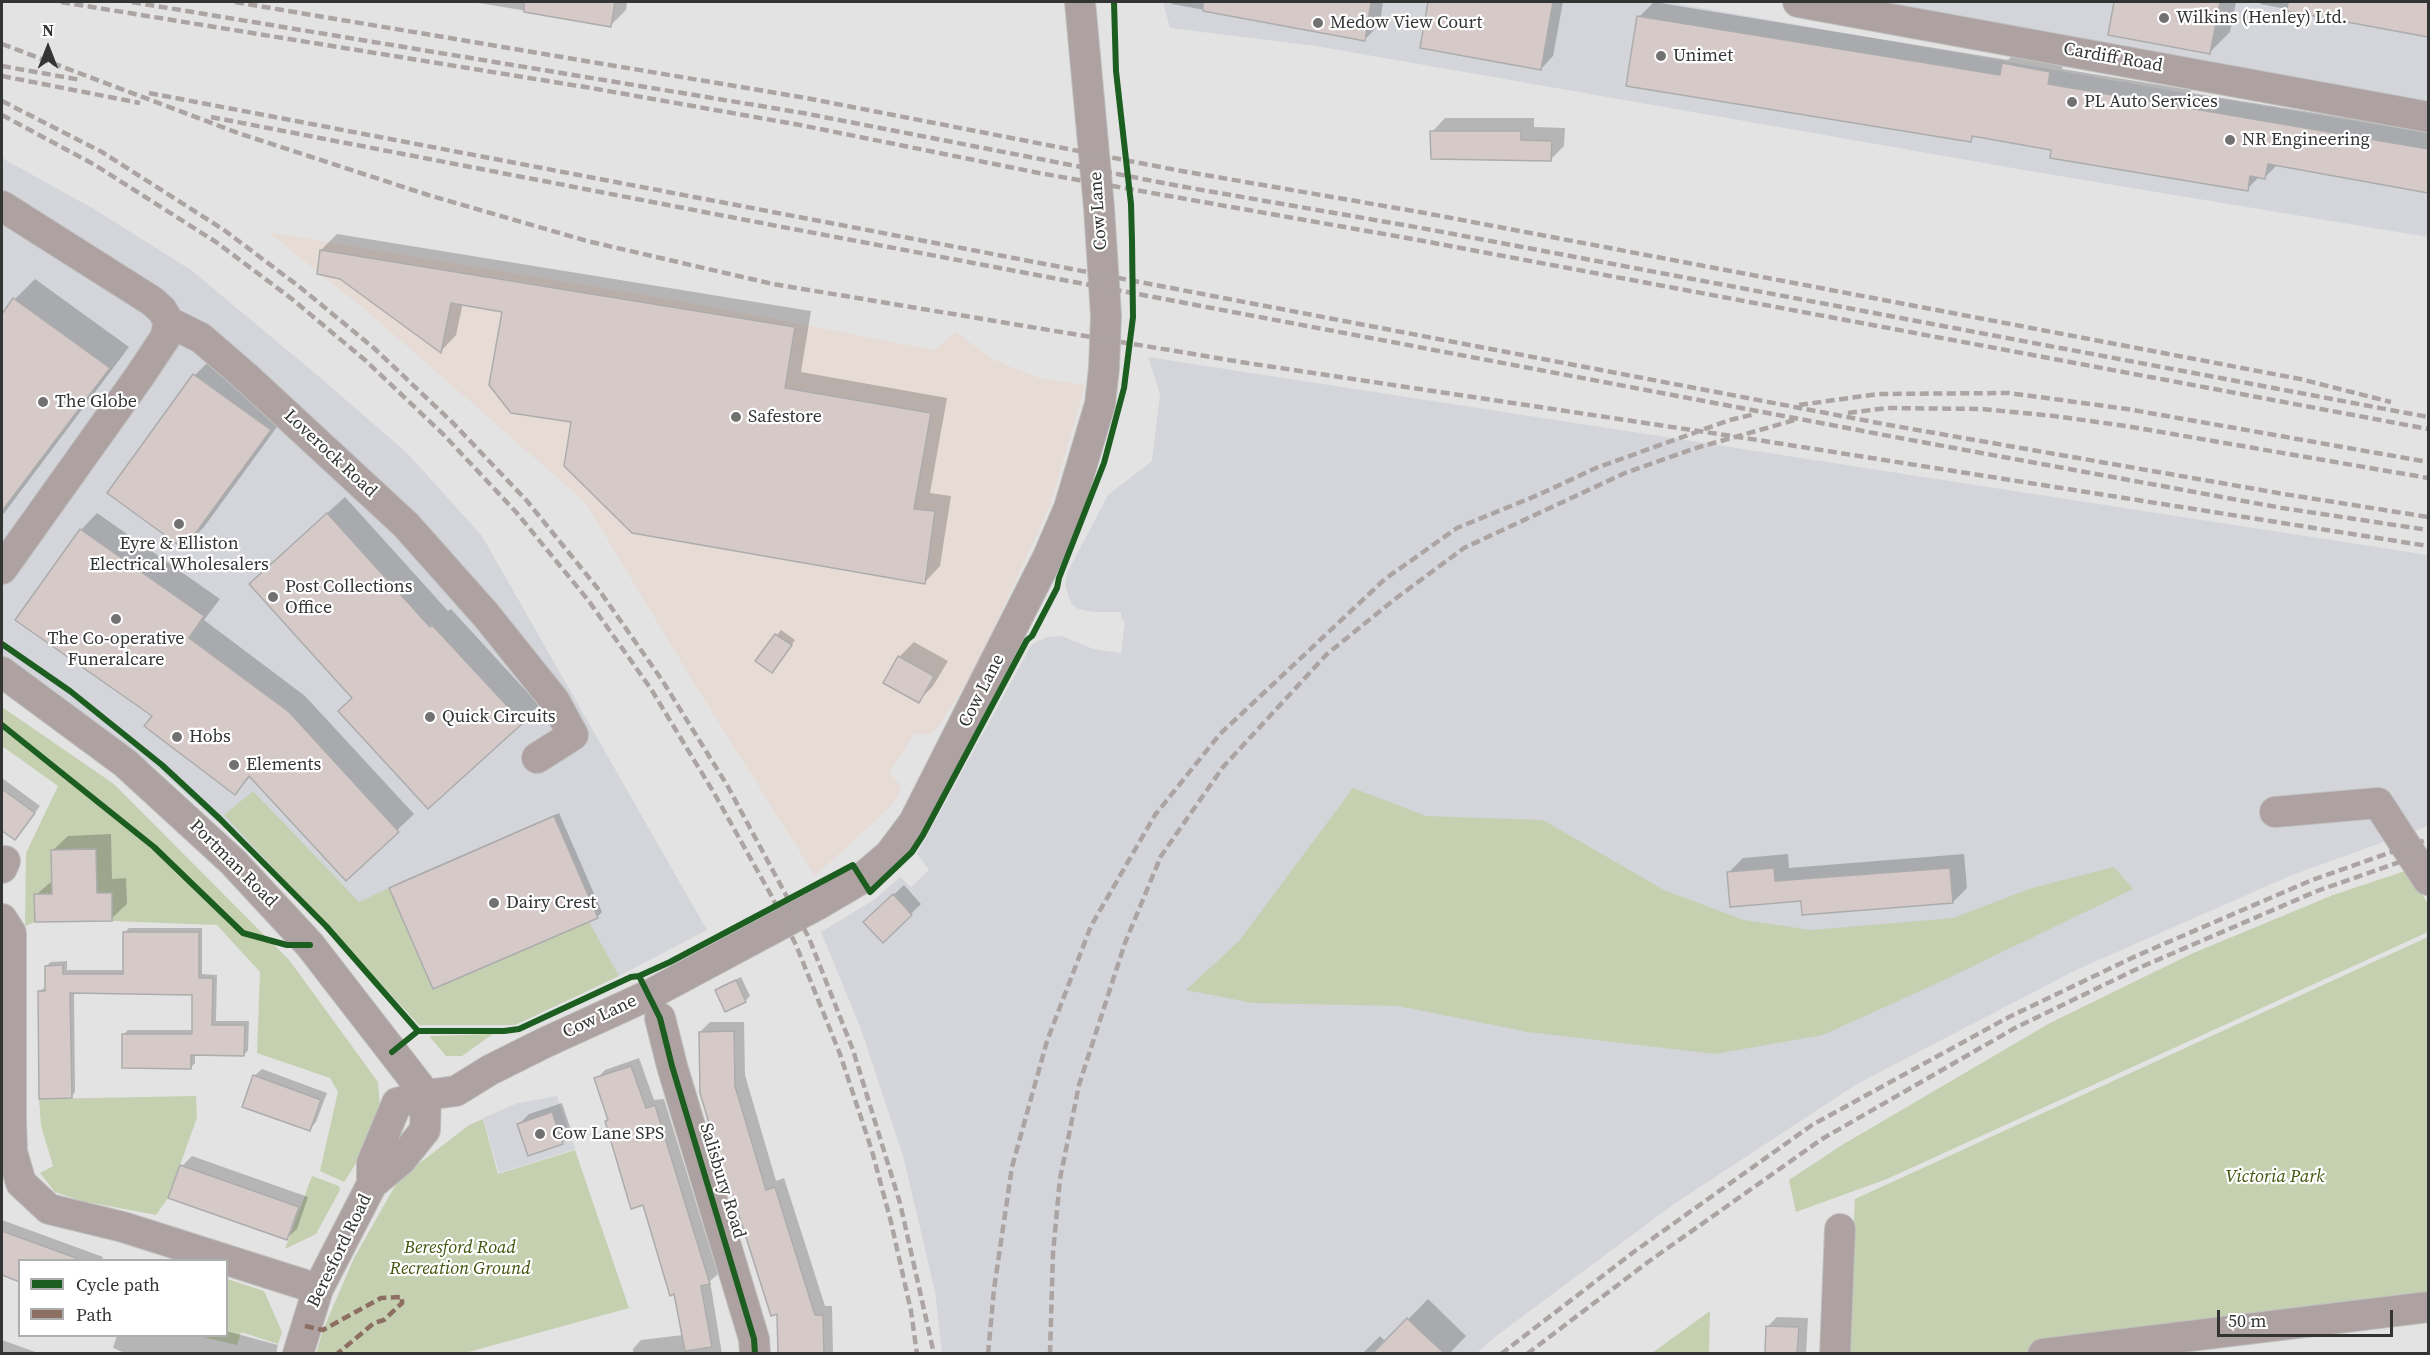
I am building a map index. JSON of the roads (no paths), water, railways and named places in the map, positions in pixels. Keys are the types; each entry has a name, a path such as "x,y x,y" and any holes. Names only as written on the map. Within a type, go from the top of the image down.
{"street":[{"name":"Cow Lane","path":"426,1095 456,1091 490,1070 649,995 817,905 861,879 883,860 914,822 1010,636 1048,556 1069,508 1100,404 1106,316 1099,208 1080,2"},
{"name":"Cardiff Road","path":"1798,2 2428,117"},
{"name":"Loverock Road","path":"2,206 152,301 162,310 169,322 201,338 405,525 492,622 554,700 573,735 537,758"},
{"path":"2,569 139,377 165,338 169,322"},
{"name":"Portman Road","path":"2,672 125,763 233,862 310,945 426,1095"},
{"path":"2275,812 2378,803 2428,880"},
{"path":"2,919 11,933 10,1119 12,1152 21,1183 49,1209 123,1227 224,1259"},
{"name":"Salisbury Road","path":"660,1018 672,1066 754,1339 755,1353"},
{"name":"Beresford Road","path":"298,1353 318,1289 372,1184 372,1163 398,1103 426,1095"},
{"path":"1835,1353 1840,1229"},
{"path":"228,1260 318,1289"},
{"path":"2043,1353 2428,1306"}],"railway":[{"path":"61,2 591,88 800,125 1039,173 1418,240 2428,429"},
{"path":"132,2 803,113 1179,186 1421,228 2428,417"},
{"path":"235,2 806,98 1176,170 1425,213 2300,379 2391,402"},
{"path":"2,44 238,133 425,194 587,241 773,284 1247,363 1745,438 2428,546"},
{"path":"2,66 81,80"},
{"path":"2,76 140,103"},
{"path":"149,93 1889,425 2428,517"},
{"path":"2,101 102,152 224,230 301,288 375,349 453,423 527,501 599,590 662,680 727,785 809,938 853,1050 900,1203 934,1354"},
{"path":"2,115 95,165 216,242 292,299 365,360 443,434 516,512 588,600 651,689 714,793 796,945 840,1054 872,1151 911,1311 917,1354"},
{"path":"211,117 1916,441 2282,508 2428,530"},
{"path":"1799,405 1878,394 2009,393 2127,409 2428,462"},
{"path":"1848,413 1887,408 1982,409 2054,416 2126,426 2428,478"},
{"path":"988,1354 994,1289 1012,1167 1047,1041 1091,926 1155,815 1220,734 1385,579 1457,528 1538,495 1596,468 1730,420 1755,414"},
{"path":"1050,1354 1053,1253 1060,1179 1079,1085 1125,943 1161,856 1223,767 1327,654 1395,599 1464,548 1625,473 1696,448 1795,420"},
{"path":"1501,1354 1635,1251 1812,1125 2009,1017 2136,956 2312,880 2428,839"},
{"path":"1527,1354 1648,1262 1822,1139 2015,1028 2141,967 2317,891 2428,852"}],"place":[{"name":"Wilkins (Henley) Ltd.","path":"2164,18"},
{"name":"Medow View Court","path":"1318,23"},
{"name":"Unimet","path":"1661,56"},
{"name":"PL Auto Services","path":"2072,102"},
{"name":"NR Engineering","path":"2230,140"},
{"name":"The Globe","path":"43,402"},
{"name":"Safestore","path":"736,417"},
{"name":"Eyre & Elliston Electrical Wholesalers","path":"179,524"},
{"name":"Post Collections Office","path":"273,597"},
{"name":"The Co-operative Funeralcare","path":"116,619"},
{"name":"Quick Circuits","path":"430,717"},
{"name":"Hobs","path":"177,737"},
{"name":"Elements","path":"234,765"},
{"name":"Dairy Crest","path":"494,903"},
{"name":"Cow Lane SPS","path":"540,1134"}],"park label":[{"name":"Victoria Park","path":"2275,1177"},
{"name":"Beresford Road Recreation Ground","path":"460,1258"}]}
